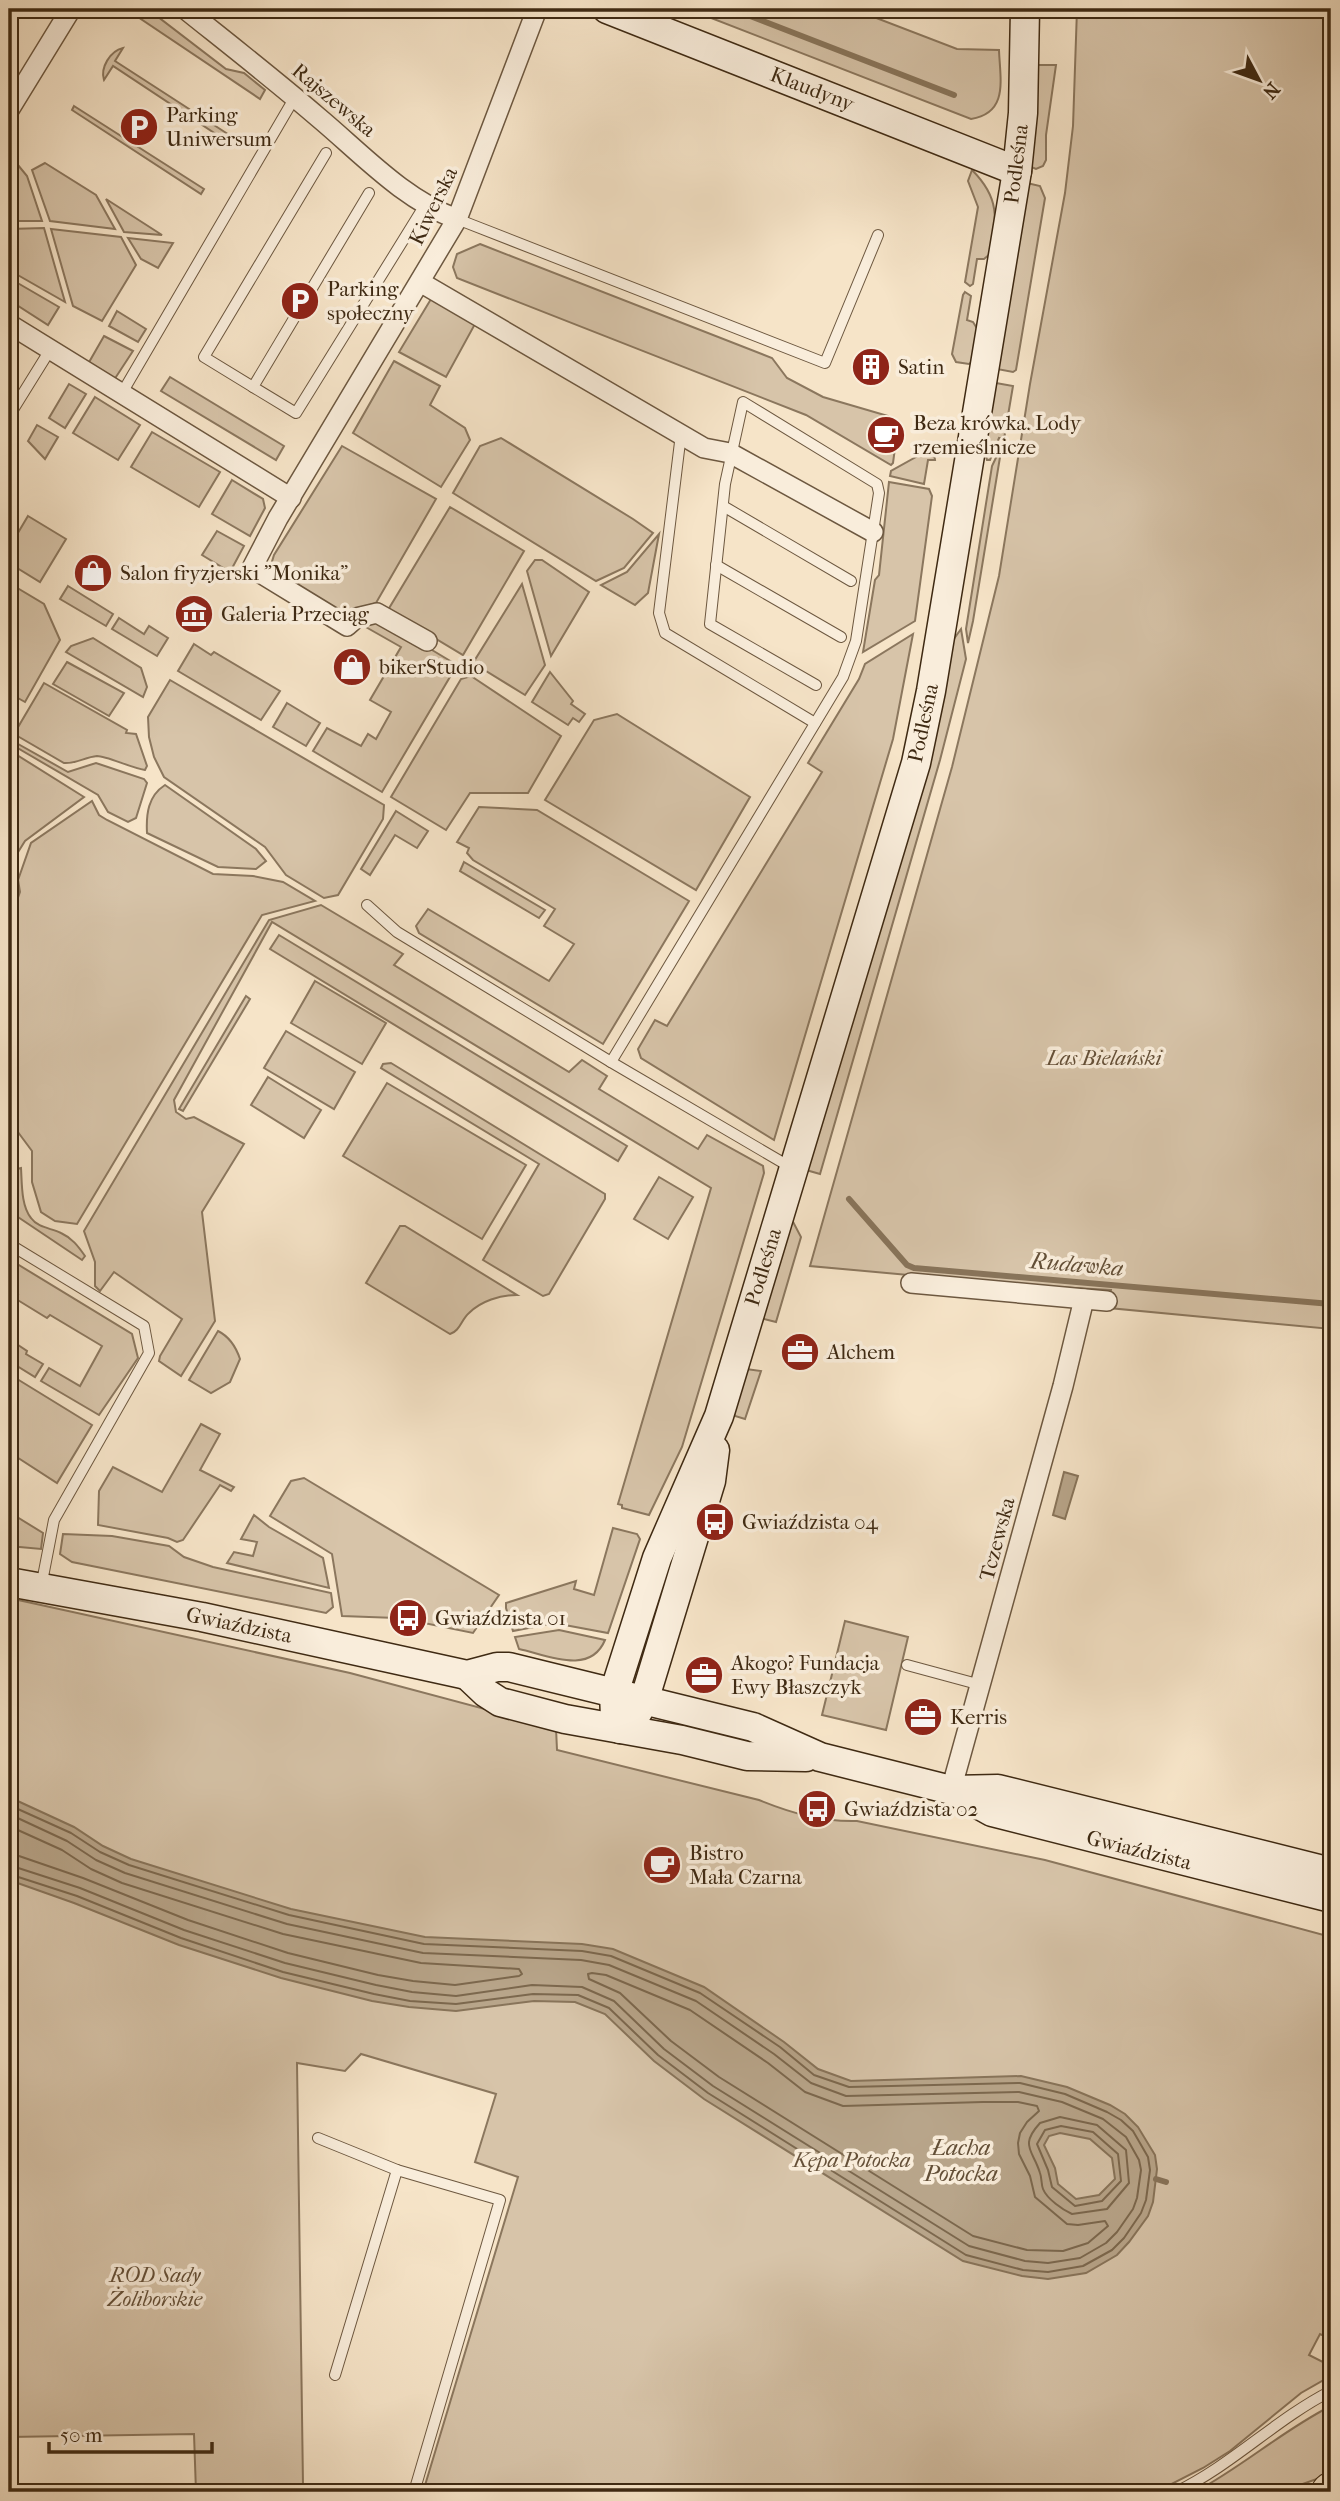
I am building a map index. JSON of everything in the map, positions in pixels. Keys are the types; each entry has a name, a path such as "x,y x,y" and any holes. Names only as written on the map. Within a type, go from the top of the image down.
{"street":[{"path":"9,110 71,9"},
{"name":"Rajszewska","path":"185,9 410,194 425,205 457,219"},
{"name":"Kiwerska","path":"428,641 377,612 356,618 347,626 252,568 278,519 457,219 537,9"},
{"name":"Klaudyny","path":"607,9 1017,171"},
{"name":"Podleśna","path":"719,1416 711,1481 644,1701 638,1713 621,1729 612,1704 614,1693 657,1558 719,1416 916,763 931,691 1017,171 1023,113 1025,9"},
{"path":"420,282 705,448 730,453 873,532"},
{"path":"9,324 291,498"},
{"path":"911,1283 1107,1301"},
{"name":"Tczewska","path":"951,1790 1084,1299"},
{"name":"Gwiaździsta","path":"9,1582 202,1617 467,1675 497,1667 509,1667 753,1727 820,1758 951,1790 992,1812 1331,1899"},
{"name":"Gwiaździsta","path":"467,1675 500,1702 565,1719 682,1740 747,1756 820,1758"},
{"name":"Gwiaździsta","path":"951,1790 998,1789 1331,1872"}],"lane":[{"path":"121,393 295,97"},
{"path":"326,153 204,357 296,413 425,205"},
{"path":"253,387 369,192"},
{"path":"457,219 825,363 878,235"},
{"path":"9,416 50,350"},
{"path":"611,1062 816,723 848,668 854,650 879,490 876,481 743,402 730,453 710,624 816,685"},
{"path":"681,434 659,613 664,633 816,723"},
{"path":"723,506 851,581"},
{"path":"716,565 841,637"},
{"path":"367,905 397,932 611,1062 793,1168"},
{"path":"9,1244 144,1326 149,1353 54,1520 41,1587"},
{"path":"907,1665 981,1685"},
{"path":"318,2138 397,2169 500,2200 414,2492"},
{"path":"335,2375 397,2169"},
{"path":"1176,2492 1234,2458 1293,2413 1331,2391"}],"green space":[{"path":"126,9 151,9 226,69 244,73 265,90 260,99"},
{"path":"688,9 853,9 957,49 999,50 1000,93 992,110 971,119"},
{"name":"Las Bielański","path":"1077,9 1331,9 1331,1329 1109,1308 1111,1290 1018,1285 810,1266 952,767 999,576 1065,193 1073,126"},
{"path":"123,48 115,61 234,138 231,144 113,66 104,80 103,70 107,61"},
{"path":"1037,65 1056,65 1046,135 1046,160 1043,166 1036,169 1029,166"},
{"path":"74,106 204,189 201,194 72,110"},
{"path":"9,154 27,176 42,221 9,221"},
{"path":"45,163 96,195 115,229 50,221 32,170"},
{"path":"972,170 988,190 995,219 990,254 984,259 977,259 973,284 970,286 965,282 978,207 968,181"},
{"path":"1027,183 1040,186 1045,198 1016,370 1013,372 997,369"},
{"path":"106,199 162,235 124,232"},
{"path":"44,228 65,302 9,270 9,229"},
{"path":"51,229 121,237 136,265 102,321 73,306"},
{"path":"128,238 173,243 158,268 141,259"},
{"path":"480,244 772,358 787,378 823,397 888,416 888,424 878,422 874,444 895,448 893,463 891,465 806,415 457,278 453,267 457,254"},
{"path":"9,278 59,307 48,325 9,300"},
{"path":"965,292 971,296 967,320 973,322 978,330 973,361 969,364 956,362 952,354"},
{"path":"431,299 475,324 446,377 399,352"},
{"path":"117,311 146,329 138,342 109,326"},
{"path":"104,336 133,351 114,380 88,364"},
{"path":"394,361 440,386 430,405 465,428 470,440 441,487 353,433"},
{"path":"170,377 284,446 276,460 161,391"},
{"path":"996,383 1013,386 1004,439 999,438 990,460 987,460 984,447"},
{"path":"69,384 86,394 65,428 49,418"},
{"path":"95,397 140,425 118,460 73,433"},
{"path":"37,425 58,437 45,459 28,441"},
{"path":"152,432 220,472 199,507 131,467"},
{"path":"501,438 653,533 624,568 596,581 453,493 480,446"},
{"path":"1002,445 968,643 966,629 992,466"},
{"path":"342,446 436,499 376,603 343,614 270,568 274,555"},
{"path":"925,452 934,453 935,460 928,460 924,484 890,476 891,471"},
{"path":"232,480 263,499 265,508 250,536 212,514"},
{"path":"889,482 929,489 932,496 915,621 863,652 875,580 879,575"},
{"path":"450,507 524,551 463,655 388,610"},
{"path":"28,516 66,539 40,582 9,563 9,548"},
{"path":"217,531 244,546 230,572 202,555"},
{"path":"659,534 648,593 635,605 601,585 627,572"},
{"path":"535,560 542,560 589,592 551,656 527,571"},
{"path":"9,583 44,604 60,640 25,702 9,693"},
{"path":"522,584 545,665 525,695 473,663"},
{"path":"68,586 113,614 106,626 60,599"},
{"path":"377,617 457,665 382,792 313,751 327,728 361,746 368,734 376,739 391,712 370,700 401,647 364,626"},
{"path":"119,618 144,634 149,626 168,638 157,656 112,629"},
{"path":"961,629 966,659 940,760 820,1174 806,1170 951,643"},
{"path":"913,634 893,739 774,1140 641,1058 638,1049 655,1020 667,1026 822,772 808,763 859,679 865,664"},
{"path":"93,638 141,668 147,687 143,697 66,652 71,646"},
{"path":"194,644 211,655 214,652 280,691 261,720 178,671"},
{"path":"67,662 124,693 109,716 53,684"},
{"path":"550,672 573,701 571,704 585,714 579,722 573,718 568,725 532,702"},
{"path":"471,676 561,736 528,793 470,793 446,830 391,797 461,679"},
{"path":"170,680 384,805 383,819 338,895 324,898 286,875 265,847 164,777 154,757 148,717"},
{"path":"44,683 127,730 126,733 136,734 147,766 145,770 97,756 64,763 14,734"},
{"path":"287,703 320,723 306,746 273,727"},
{"path":"617,714 750,797 696,890 545,800 594,720"},
{"path":"11,740 68,772 96,763 144,779 147,783 136,818 128,822 108,812 98,795 9,743"},
{"path":"9,750 84,797 25,841 15,857 9,897"},
{"path":"165,785 256,849 266,861 256,869 218,867 147,833 149,806 155,794"},
{"path":"92,801 99,815 107,820 213,874 253,876 283,882 315,901 262,915 77,1224 55,1221 41,1212 32,1182 32,1151 9,1120 9,913 20,892 18,880 31,843"},
{"path":"479,807 537,810 689,901 603,1044 419,933 416,926 428,909 549,981 574,944 544,926 555,909 473,860 467,853 469,848 457,842"},
{"path":"396,811 428,831 417,848 395,835 370,875 361,869"},
{"path":"464,862 545,910 539,918 460,871"},
{"path":"321,905 403,954 394,965 569,1072 582,1060 607,1076 599,1089 698,1149 707,1135 763,1166 764,1173 682,1447 649,1515 622,1508 622,1505 618,1504 711,1188 272,922 174,1100 176,1112 186,1119 194,1117 244,1144 202,1212 215,1321 181,1376 159,1361 182,1319 114,1272 100,1291 95,1286 95,1262 84,1231 269,920"},
{"path":"279,935 627,1146 618,1161 270,949"},
{"path":"315,981 386,1023 362,1064 291,1023"},
{"path":"246,996 250,999 183,1111 179,1109"},
{"path":"286,1031 355,1072 334,1109 264,1068"},
{"path":"391,1063 605,1194 605,1199 549,1294 543,1296 483,1260 539,1164 381,1068 383,1064"},
{"path":"268,1077 321,1110 304,1138 251,1105"},
{"path":"387,1083 526,1165 482,1239 343,1156"},
{"path":"21,1168 24,1201 31,1218 37,1224 72,1240 85,1256 82,1260 9,1211 9,1171"},
{"path":"659,1177 693,1197 668,1239 634,1219"},
{"path":"791,1218 801,1237 776,1322 760,1318"},
{"path":"400,1226 405,1226 517,1295 504,1296 479,1305 450,1334 366,1283"},
{"path":"9,1259 132,1334 138,1358 99,1415 41,1381 49,1368 80,1386 102,1346 50,1315 47,1318 16,1299 18,1295 9,1290"},
{"path":"218,1331 232,1343 240,1359 230,1382 211,1393 189,1380"},
{"path":"9,1339 43,1364 35,1377 9,1361"},
{"path":"746,1369 761,1371 745,1419 735,1416 733,1411"},
{"path":"9,1374 92,1425 57,1483 9,1452"},
{"path":"201,1424 220,1434 200,1470 234,1487 231,1491 220,1485 183,1540 177,1542 98,1525 99,1491 113,1467 162,1492"},
{"path":"304,1478 499,1595 473,1633 419,1622 420,1616 397,1612 396,1618 342,1616 332,1554 270,1516 291,1481"},
{"path":"9,1512 43,1533 41,1549 9,1546"},
{"path":"254,1515 269,1527 323,1558 329,1588 227,1563 234,1552 253,1556 257,1542 241,1539"},
{"path":"613,1528 637,1534 640,1539 608,1633 554,1623 513,1631 506,1603 576,1581 574,1589 594,1595"},
{"path":"63,1534 112,1536 169,1546 184,1557 213,1567 331,1593 333,1607 326,1613 72,1562 60,1554"},
{"name":"Kępa Potocka","path":"9,1598 350,1673 556,1728 557,1750 759,1800 807,1816 857,1821 1045,1860 1331,1937 1331,2339 1320,2334 1309,2355 1329,2365 1327,2378 1301,2393 1230,2451 1156,2492 423,2492 518,2177 475,2162 496,2094 361,2054 345,2071 297,2063 303,2485 380,2492 196,2492 194,2434 9,2437"},
{"path":"845,1621 908,1637 886,1730 822,1715"},
{"path":"559,1630 605,1640 598,1651 589,1657 567,1660 519,1649 515,1637"},
{"path":"1329,2407 1331,2474 1280,2492 1195,2492 1295,2427"}],"water":[{"path":"1064,1472 1078,1476 1065,1519 1053,1515"},
{"name":"Łacha Potocka","path":"9,1797 74,1827 103,1846 131,1859 291,1909 425,1937 582,1944 613,1949 704,1987 818,2069 851,2081 1021,2076 1067,2087 1110,2105 1125,2114 1138,2127 1155,2155 1157,2169 1153,2202 1148,2216 1117,2255 1086,2273 1048,2279 1022,2276 963,2261 704,2099 654,2061 605,2014 575,2002 534,2001 456,2011 372,2001 281,1978 179,1945 9,1880","holes":["1060,2133 1090,2139 1112,2158 1115,2179 1099,2195 1076,2199 1058,2184 1055,2168 1044,2145 1049,2136"]}],"waterway":[{"name":"Rudawka","path":"732,9 954,95"},
{"name":"Rudawka","path":"849,1199 907,1265 914,1268 1331,1304"},
{"path":"1156,2179 1166,2182"}],"place":[{"name":"Parking Uniwersum","path":"139,127"},
{"name":"Parking społeczny","path":"300,301"},
{"name":"Satin","path":"871,367"},
{"name":"Beza krówka. Lody rzemieślnicze","path":"886,435"},
{"name":"Salon fryzjerski \"Monika\"","path":"93,573"},
{"name":"Galeria Przeciąg","path":"194,614"},
{"name":"bikerStudio","path":"352,667"},
{"name":"Alchem","path":"800,1352"},
{"name":"Gwiaździsta 04","path":"715,1522"},
{"name":"Gwiaździsta 01","path":"408,1618"},
{"name":"Akogo? Fundacja Ewy Błaszczyk","path":"704,1675"},
{"name":"Kerris","path":"923,1717"},
{"name":"Gwiaździsta 02","path":"817,1809"},
{"name":"Bistro Mała Czarna","path":"662,1865"}],"park label":[{"name":"ROD Sady Żoliborskie","path":"155,2287"}]}
